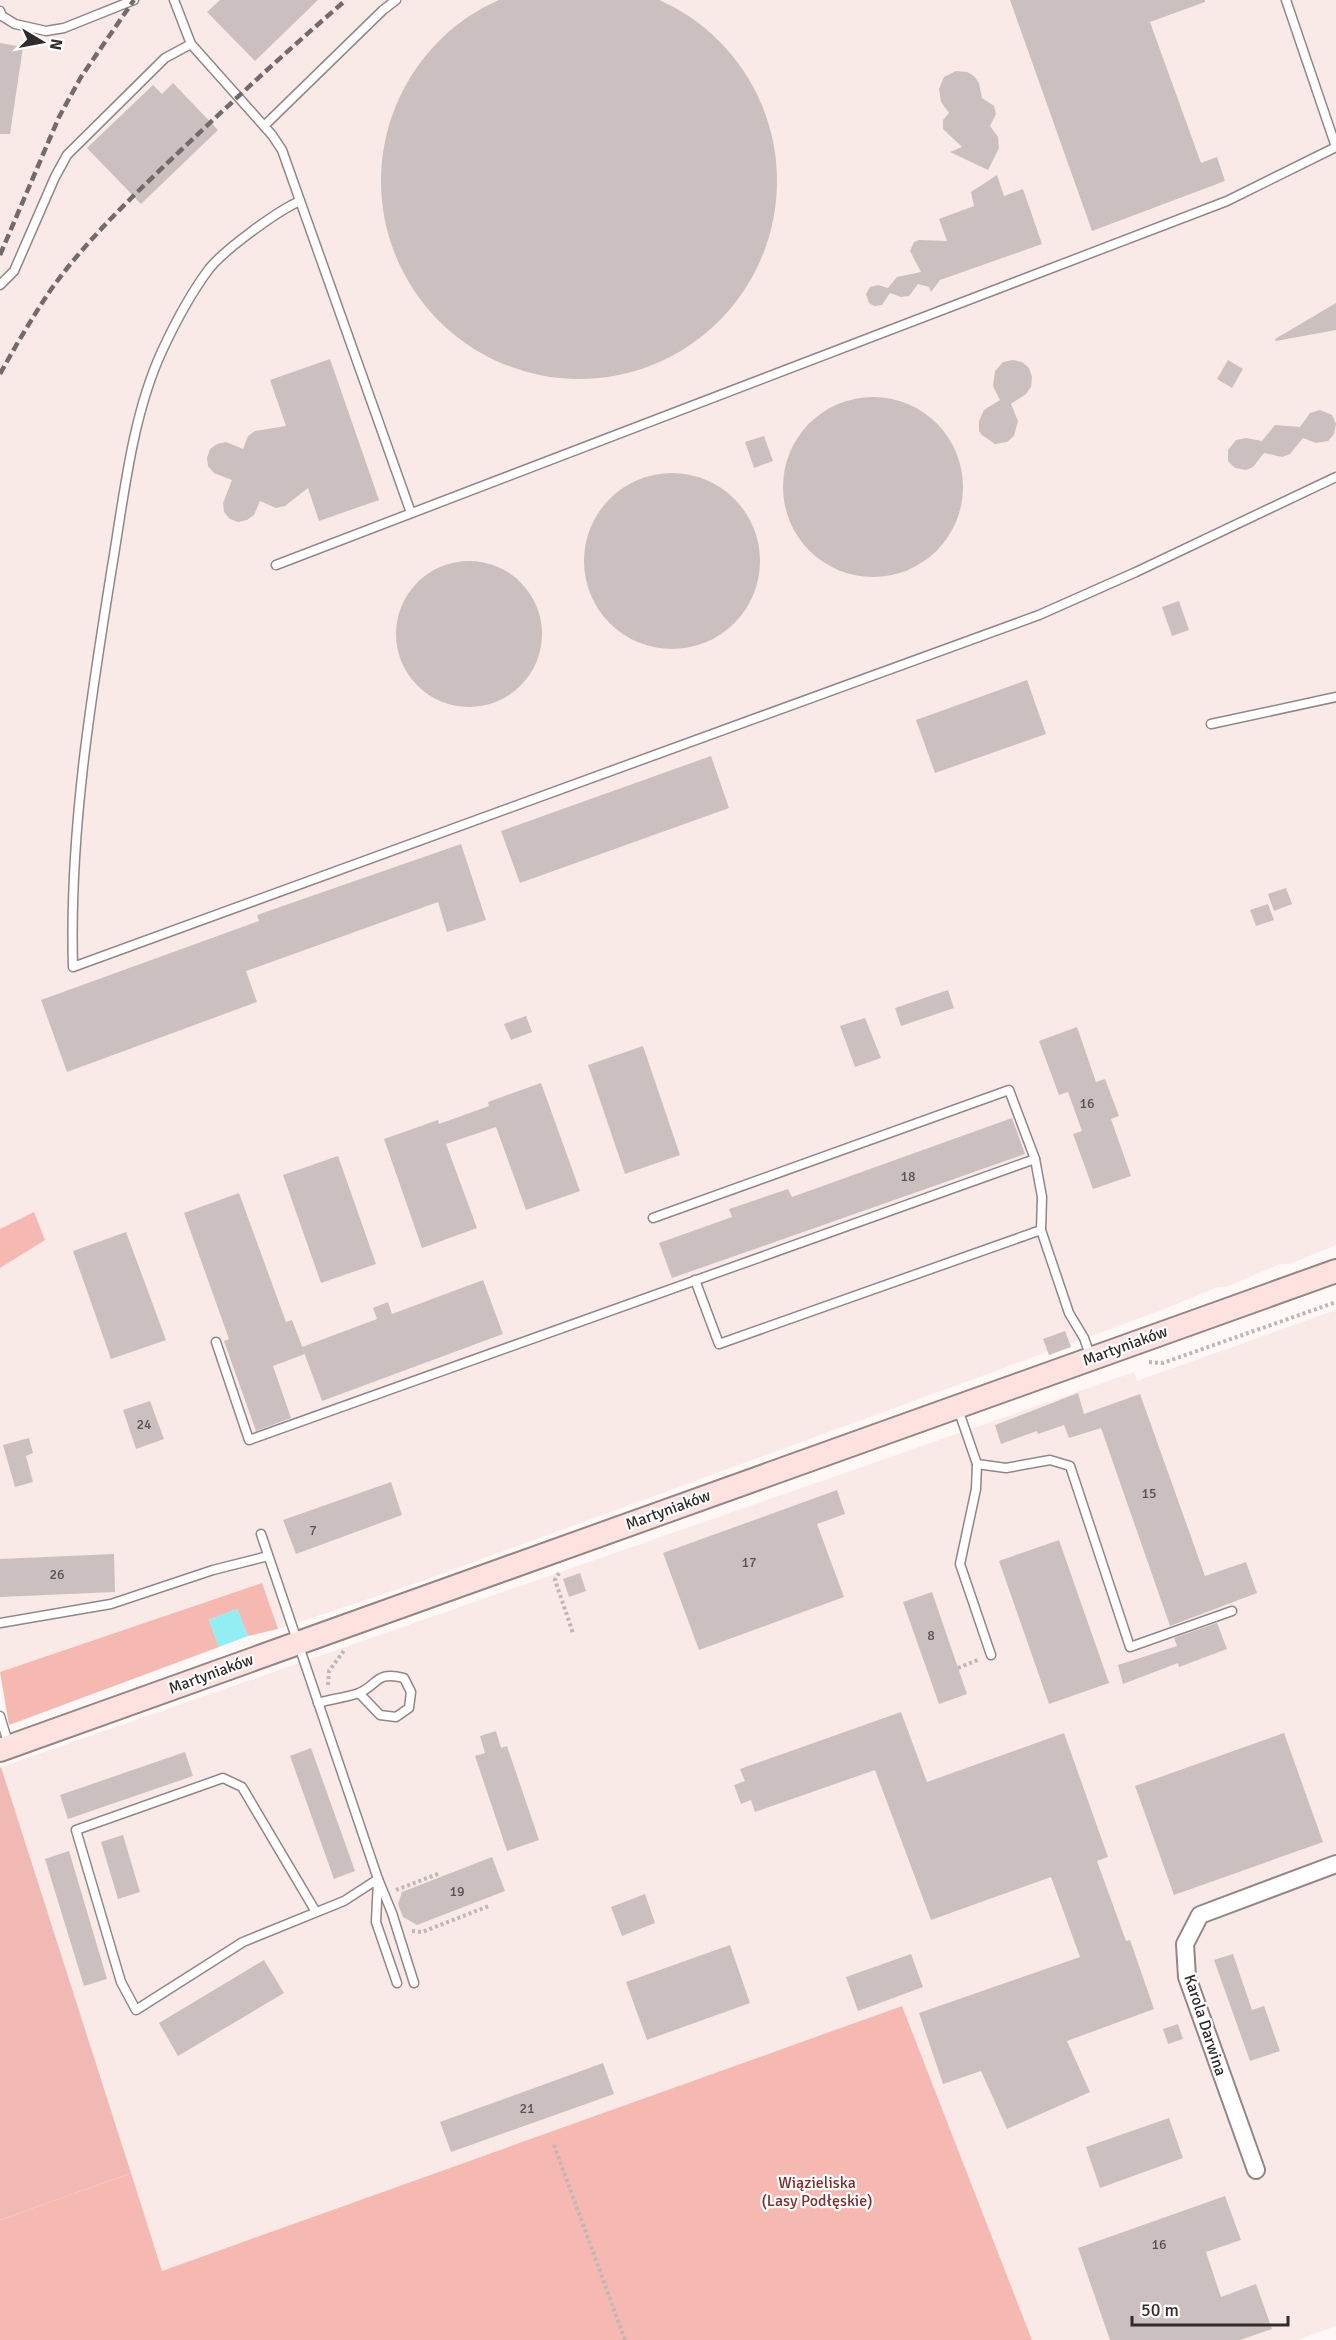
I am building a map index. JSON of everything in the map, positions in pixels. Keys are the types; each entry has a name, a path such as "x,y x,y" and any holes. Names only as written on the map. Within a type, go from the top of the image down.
{"main road":[{"name":"Martyniaków","path":"5,1748 1336,1271"}],"street":[{"name":"Karola Darwina","path":"1256,2170 1187,1977 1185,1944 1200,1915 1336,1864"}],"lane":[{"path":"0,11 2,16 15,24 46,31 64,28 134,0"},
{"path":"174,0 190,44 264,126 282,150 411,513"},
{"path":"264,126 396,0"},
{"path":"276,565 1227,201 1336,147 1286,0"},
{"path":"0,285 14,272 55,177 67,155 165,58 190,44"},
{"path":"300,201 248,235 210,267 183,310 162,352 141,409 118,532 84,761 72,927 73,967 1039,615 1136,572 1336,477"},
{"path":"1210,724 1336,697"},
{"path":"653,1218 1009,1090 1035,1159 1042,1197 1041,1230 1069,1313 1084,1338 1091,1358"},
{"path":"216,1342 249,1440 1035,1159"},
{"path":"695,1280 719,1344 1041,1230"},
{"path":"957,1406 977,1464 976,1489 960,1564 992,1655"},
{"path":"977,1464 1006,1468 1050,1460 1070,1466 1130,1647 1232,1611"},
{"path":"261,1534 414,1983"},
{"path":"0,1623 111,1604 213,1570 268,1556"},
{"path":"318,1703 359,1693 377,1679 391,1675 404,1678 411,1692 409,1708 396,1717 380,1715 359,1693"},
{"path":"0,1716 5,1748"},
{"path":"316,1912 242,1787 223,1778 76,1830 121,1982 136,2010 243,1942 344,1901 378,1879"},
{"path":"378,1879 376,1922 397,1983"}],"path":[{"path":"1147,1362 1164,1363 1336,1302"},
{"path":"332,1698 328,1687 329,1671 347,1647"},
{"path":"958,1668 992,1655"},
{"path":"396,1890 440,1873"},
{"path":"392,1879 396,1898"},
{"path":"407,1926 412,1931 422,1932 489,1906"},
{"path":"554,2145 625,2340"}],"shaded area":[{"path":"0,0 1336,0 1336,1245 1290,1264 1280,1264 1226,1287 1218,1287 1159,1311 425,1580 278,1629 261,1583 0,1672"},
{"path":"1336,1310 1336,2326 1297,2340 1032,2340 902,2006 162,2271 1,1767 1134,1372 1137,1381"},
{"path":"0,1768 131,2173 0,2220"}],"green space":[{"path":"34,1212 45,1240 0,1268 0,1229"},
{"path":"262,1583 278,1629 248,1636 237,1609 209,1620 219,1647 9,1725 0,1672"},
{"name":"Wiązieliska (Lasy Podłęskie)","path":"902,2006 1032,2340 0,2340 0,2220 131,2173 162,2271"}],"water":[{"path":"237,1609 248,1636 219,1647 209,1620"}],"building":[{"path":"579,-17 618,-13 655,-2 689,16 719,41 744,71 762,105 773,142 777,181 773,220 762,257 744,291 719,321 689,346 655,364 618,375 579,379 540,375 503,364 469,346 439,321 414,291 396,257 385,220 381,181 385,142 396,105 414,71 439,41 469,16 503,-2 540,-13"},
{"path":"220,0 318,0 255,61 207,12"},
{"path":"1010,0 1205,0 1205,2 1150,22 1201,163 1217,157 1225,181 1092,231"},
{"path":"0,43 23,47 10,134 0,134"},
{"path":"956,71 967,72 974,76 979,83 982,98 994,106 996,114 990,126 998,137 999,148 988,170 950,152 962,147 943,129 943,120 949,113 941,102 939,89 944,77"},
{"path":"173,83 218,130 141,204 87,148 153,85 162,94"},
{"path":"997,175 1004,196 1023,189 1042,244 940,280 931,292 929,287 918,284 909,296 901,297 890,293 882,305 874,306 869,303 866,294 870,287 878,285 888,288 897,277 921,272 910,251 914,242 919,240 947,241 939,219 974,206 971,192"},
{"path":"1336,303 1336,330 1276,341 1275,339"},
{"path":"330,359 379,500 319,521 308,488 285,506 276,508 260,501 254,515 247,520 238,522 230,519 224,512 223,503 232,480 214,473 208,466 207,458 210,449 226,442 243,449 248,436 255,431 286,426 270,380"},
{"path":"1013,360 1022,362 1029,368 1032,377 1031,387 1026,394 1011,404 1018,421 1014,436 1007,442 995,444 979,431 979,421 984,410 1000,400 993,386 995,371 1003,362"},
{"path":"1228,360 1243,369 1232,388 1217,379"},
{"path":"873,397 907,404 923,412 937,423 948,437 956,453 963,487 956,521 948,537 937,551 923,562 907,570 873,577 839,570 823,562 809,551 798,537 790,521 783,487 790,453 798,437 809,423 823,412 839,404"},
{"path":"1320,410 1332,415 1336,424 1334,434 1328,441 1316,443 1303,438 1290,454 1282,457 1264,453 1253,467 1246,470 1235,468 1228,461 1228,450 1236,440 1246,438 1262,441 1275,425 1300,427 1310,413"},
{"path":"764,436 773,461 754,468 745,442"},
{"path":"672,473 706,480 721,488 734,499 745,512 753,527 760,561 753,595 745,610 734,623 721,634 706,642 672,649 638,642 623,634 610,623 599,610 591,595 584,561 591,527 599,512 610,499 623,488 638,480"},
{"path":"469,561 497,567 509,573 520,583 530,594 536,606 542,634 536,662 530,674 520,685 509,695 497,701 469,707 441,701 429,695 418,685 408,674 402,662 396,634 402,606 408,594 418,583 429,573 441,567"},
{"path":"1179,601 1189,630 1172,636 1162,607"},
{"path":"1027,680 1046,734 935,773 916,720"},
{"path":"711,756 729,808 520,883 501,831"},
{"path":"461,844 486,920 447,932 438,902 246,971 257,1002 67,1072 41,1000 259,921 257,915"},
{"path":"1286,888 1292,904 1274,911 1268,894"},
{"path":"1268,904 1274,920 1256,926 1250,910"},
{"path":"948,990 954,1008 901,1026 895,1008"},
{"path":"526,1016 532,1032 511,1040 504,1024"},
{"path":"865,1018 881,1058 855,1067 840,1026"},
{"path":"1077,1027 1096,1082 1105,1079 1119,1116 1111,1119 1131,1176 1093,1189 1073,1134 1082,1131 1068,1092 1059,1095 1039,1041"},
{"path":"643,1046 680,1155 625,1174 588,1065"},
{"path":"541,1083 580,1191 526,1210 496,1127 446,1144 477,1228 422,1248 384,1139 438,1120 439,1124 489,1106 488,1102"},
{"path":"1012,1118 1025,1154 672,1278 659,1243 732,1217 729,1209 788,1189 792,1197"},
{"path":"338,1156 376,1264 321,1283 283,1175"},
{"path":"239,1193 286,1322 292,1320 305,1354 273,1366 291,1418 256,1431 224,1341 229,1339 184,1213"},
{"path":"126,1232 166,1340 111,1359 73,1251"},
{"path":"483,1280 503,1334 322,1401 302,1347 377,1319 373,1308 388,1302 392,1314"},
{"path":"1065,1331 1071,1347 1049,1355 1043,1339"},
{"path":"1078,1393 1084,1414 1140,1394 1205,1576 1246,1562 1257,1593 1170,1626 1101,1428 1069,1438 1064,1425 1038,1434 1037,1431 1001,1444 995,1425"},
{"path":"150,1401 164,1439 136,1449 123,1410"},
{"path":"29,1438 33,1453 26,1456 33,1482 15,1487 3,1445"},
{"path":"391,1482 402,1515 296,1554 283,1520"},
{"path":"837,1490 845,1514 817,1524 844,1597 699,1650 663,1553"},
{"path":"1059,1540 1109,1683 1049,1704 999,1561"},
{"path":"114,1554 115,1592 0,1597 0,1559"},
{"path":"580,1573 586,1591 569,1597 563,1579"},
{"path":"932,1592 967,1694 939,1704 903,1602"},
{"path":"1217,1623 1227,1649 1179,1667 1178,1663 1123,1684 1118,1665 1177,1646 1174,1638"},
{"path":"901,1712 927,1782 1064,1733 1108,1857 1097,1861 1126,1941 1130,1940 1154,2009 1067,2041 1090,2092 1007,2129 981,2071 943,2084 919,2013 1080,1957 1051,1877 931,1920 875,1770 755,1812 751,1800 741,1804 734,1785 745,1781 740,1769"},
{"path":"496,1731 501,1748 507,1746 539,1840 507,1851 475,1756 485,1753 480,1736"},
{"path":"1284,1733 1323,1842 1174,1895 1135,1786"},
{"path":"311,1748 355,1871 334,1879 290,1756"},
{"path":"185,1752 193,1776 68,1819 60,1795"},
{"path":"123,1835 140,1892 118,1899 101,1842"},
{"path":"69,1851 107,1979 84,1986 45,1859"},
{"path":"492,1857 505,1891 417,1925 403,1917 398,1904 402,1892"},
{"path":"645,1894 655,1923 622,1936 611,1907"},
{"path":"730,1945 750,2003 647,2040 626,1982"},
{"path":"911,1954 923,1987 858,2011 846,1977"},
{"path":"1233,1954 1252,2010 1264,2006 1280,2051 1250,2061 1214,1960"},
{"path":"264,1960 284,1993 178,2056 159,2023"},
{"path":"1178,2024 1183,2039 1168,2044 1163,2029"},
{"path":"603,2063 614,2094 451,2152 440,2122"},
{"path":"1169,2118 1183,2158 1100,2188 1086,2147"},
{"path":"1225,2196 1241,2240 1206,2252 1221,2297 1256,2284 1272,2329 1240,2340 1110,2340 1078,2248"}],"railway":[{"path":"0,255 59,117 81,77 134,0"},
{"path":"0,374 52,288 97,234 200,132 346,0"}]}
